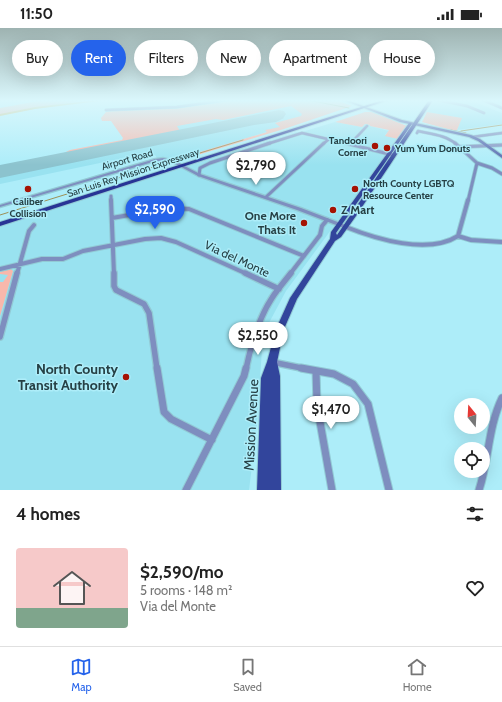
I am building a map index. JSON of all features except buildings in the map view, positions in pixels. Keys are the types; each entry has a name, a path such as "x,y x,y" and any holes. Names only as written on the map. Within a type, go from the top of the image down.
{"highway":[{"name":"San Luis Rey Mission Expressway","path":"0,224 317,122"},
{"name":"San Luis Rey Mission Expressway","path":"0,220 180,165"}],"main road":[{"path":"408,122 472,136 501,155"},
{"name":"Mission Avenue","path":"262,490 266,378 286,312 333,239 333,233 342,226 361,206 380,177 392,154 413,123"},
{"name":"Mission Avenue","path":"342,226 378,168 392,154"},
{"path":"378,168 381,170 380,177"},
{"path":"361,206 360,202 368,190 366,187"},
{"name":"Mission Avenue","path":"272,362 275,376 275,490"}],"street":[{"path":"350,144 367,126"},
{"path":"417,133 418,131 441,136 451,140 477,163 492,168 502,174"},
{"path":"472,136 502,133"},
{"path":"199,175 200,168 210,163 298,134 329,139 392,154"},
{"path":"266,198 329,139"},
{"path":"458,147 502,146"},
{"name":"Airport Road","path":"0,206 156,160 171,159 199,175 342,226"},
{"path":"342,226 386,241 402,243 448,242 458,236 464,218 477,163"},
{"path":"112,196 114,286 116,290 144,304 149,313 164,412 171,419 212,440"},
{"path":"112,218 170,208 189,209 304,256"},
{"path":"186,490 244,376 250,348 260,320 271,300 320,235 322,226 327,220"},
{"path":"0,337 29,231 34,225"},
{"path":"458,236 478,241 502,242"},
{"name":"Via del Monte","path":"0,269 20,263 48,258 63,259 83,251 152,238 169,239 279,289"},
{"path":"272,362 343,377 353,384 368,404 389,490"},
{"path":"316,371 317,405 332,490"},
{"path":"479,490 484,478 488,458 489,438 496,409 502,398"}],"shaded area":[{"path":"111,122 202,122 177,126 180,131 67,154 66,152 122,140 123,138"},
{"path":"121,122 301,122 181,158 157,158 155,155 134,158 133,156 0,184 0,167 117,144 128,139"},
{"path":"306,122 184,159 180,158 267,132 265,130 280,127 275,123"},
{"path":"335,122 362,127 365,124 371,125 370,126 389,131 385,135 398,139 286,291 263,334 257,425 249,490 0,490 0,226 296,132 302,132"},
{"path":"335,122 396,122 407,126 398,139 385,136 389,130 365,124 362,127"},
{"path":"422,122 461,122 457,130 451,130"},
{"path":"460,122 502,122 502,124 457,130"},
{"path":"8,269 13,271 0,316 0,282 3,282 8,275 0,274 0,271"}],"waterway":[{"path":"461,131 502,125"},
{"path":"451,130 466,133"},
{"path":"180,159 243,140"},
{"path":"0,215 166,163"}],"taxiway":[{"path":"0,176 265,122"}],"runway":[{"path":"0,171 242,122"}],"place":[{"name":"Tandoori Corner","path":"375,146"},
{"name":"Yum Yum Donuts","path":"387,148"},
{"name":"Caliber Collision","path":"28,189"},
{"name":"North County LGBTQ Resource Center","path":"355,189"},
{"name":"Z Mart","path":"333,210"},
{"name":"One More Thats It","path":"304,223"},
{"name":"North County Transit Authority","path":"126,377"}]}
